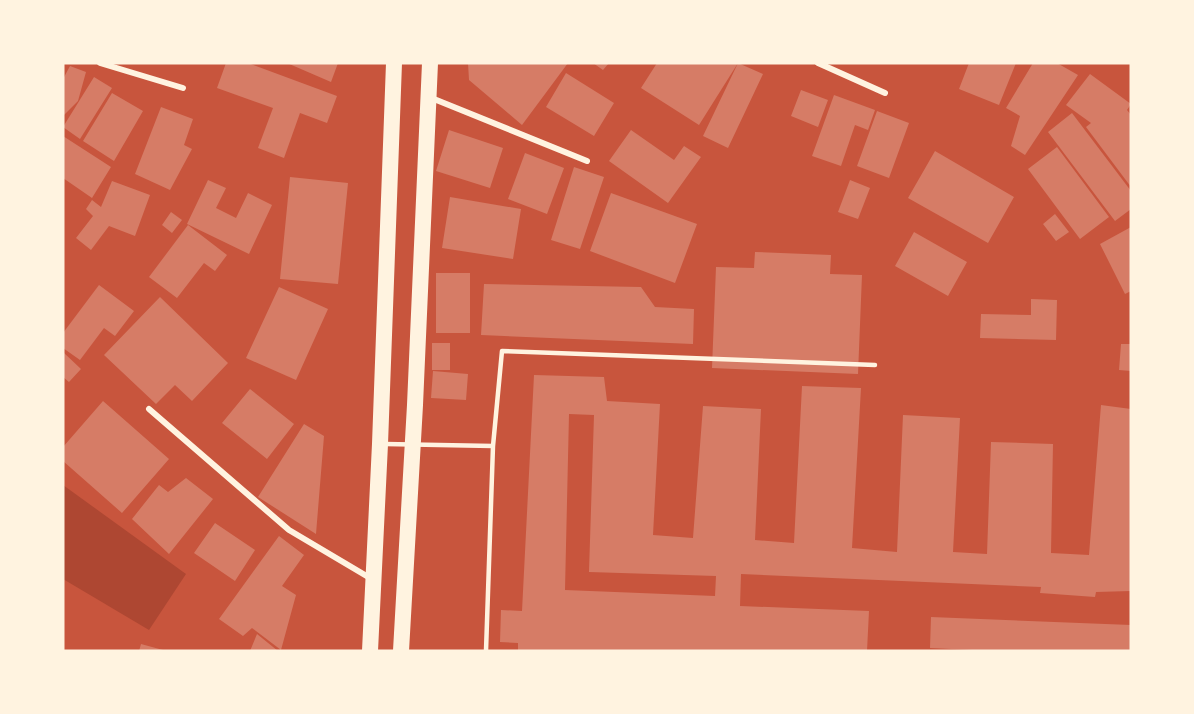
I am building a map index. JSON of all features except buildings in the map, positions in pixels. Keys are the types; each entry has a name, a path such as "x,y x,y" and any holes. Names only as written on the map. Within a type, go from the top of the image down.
{"highway":[{"path":"370,651 394,63"},
{"path":"401,651 415,405 430,63"}],"street":[{"path":"100,63 183,88"},
{"path":"818,63 885,93"},
{"path":"427,97 587,161"},
{"path":"149,409 289,530 374,580"}],"lane":[{"path":"486,651 493,446 502,351 875,365"},
{"path":"380,444 493,446"}],"shaded area":[{"path":"63,485 186,574 149,630 63,579"}]}
